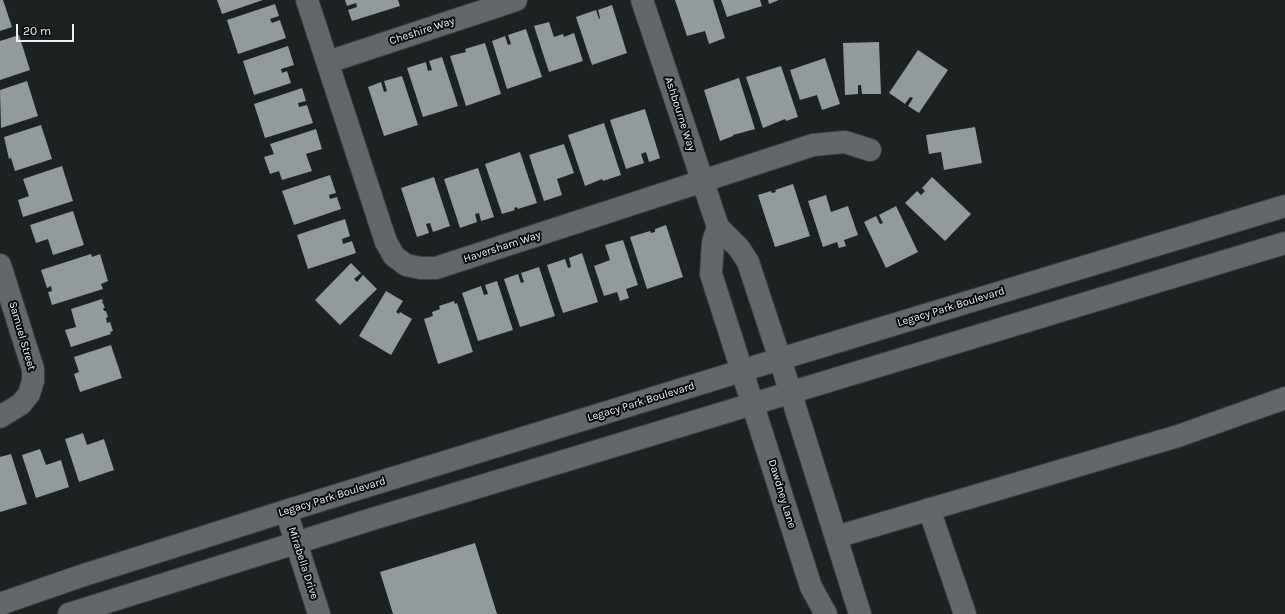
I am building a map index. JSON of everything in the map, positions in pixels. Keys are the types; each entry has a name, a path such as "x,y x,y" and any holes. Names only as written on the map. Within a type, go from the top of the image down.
{"street":[{"name":"Haversham Way","path":"307,0 386,242 394,256 406,265 420,268 436,268 813,145 845,142 870,150"},
{"name":"Cheshire Way","path":"328,62 516,0"},
{"name":"Ashbourne Way","path":"642,0 718,227 739,248 748,262 791,392"},
{"name":"Legacy Park Boulevard","path":"0,604 81,576 286,511 1285,206"},
{"path":"718,227 713,242 711,274 743,371"},
{"path":"69,614 753,403 1285,243"},
{"name":"Samuel Street","path":"0,265 33,369 33,381 29,394 21,404 0,417"},
{"name":"Dawdney Lane","path":"743,371 811,587 826,614"},
{"path":"791,392 860,614"},
{"path":"836,537 1178,436 1285,398"},
{"path":"929,509 965,614"},
{"name":"Mirabella Drive","path":"286,511 319,614"}],"building":[{"path":"0,0 3,0 12,27 0,31"},
{"path":"217,0 263,0 222,14"},
{"path":"345,0 398,0 400,6 352,21 348,10 357,7 356,3 347,6"},
{"path":"675,0 713,0 725,38 709,44 705,31 687,36"},
{"path":"721,0 760,0 762,6 727,17"},
{"path":"768,0 779,0 769,4"},
{"path":"275,4 279,16 270,19 272,23 280,20 286,38 238,54 227,20"},
{"path":"612,5 627,53 592,65 576,17 596,10 599,19 598,10"},
{"path":"549,22 554,37 563,34 564,37 574,33 583,61 549,72 534,26"},
{"path":"526,29 542,77 507,89 492,41 505,36 508,45 511,44 508,35"},
{"path":"19,35 30,70 0,80 0,41"},
{"path":"879,42 881,94 862,94 861,85 858,85 858,94 845,95 843,43"},
{"path":"485,43 501,94 466,106 450,56 466,52 465,49"},
{"path":"288,46 294,65 281,69 282,73 287,71 291,83 254,95 243,61"},
{"path":"918,50 948,70 919,113 908,106 913,98 910,97 905,104 889,93"},
{"path":"442,57 458,106 423,117 407,68 426,62 428,71 432,70 429,61"},
{"path":"825,58 840,104 822,110 817,95 800,100 790,70"},
{"path":"781,66 798,117 786,121 785,119 763,128 746,77"},
{"path":"402,76 418,125 384,136 368,87 381,82 384,92 387,91 384,81"},
{"path":"739,78 755,129 733,135 720,141 704,90"},
{"path":"27,81 38,116 1,128 0,90"},
{"path":"302,88 306,101 298,103 299,107 307,105 313,123 265,138 254,104"},
{"path":"645,109 660,158 649,162 646,152 641,154 644,163 626,169 610,120"},
{"path":"604,123 621,175 603,181 602,179 585,186 568,135"},
{"path":"41,125 52,159 15,171 11,158 9,159 4,137"},
{"path":"975,127 982,163 944,170 941,152 929,154 926,135"},
{"path":"316,129 322,149 306,154 312,171 282,180 279,171 270,174 264,157 274,154 270,144"},
{"path":"564,144 574,173 557,179 562,195 544,201 529,155"},
{"path":"520,152 537,203 518,209 517,207 514,208 515,210 502,214 485,164"},
{"path":"62,166 73,201 23,217 18,200 29,196 23,179"},
{"path":"478,168 494,217 481,221 479,213 475,214 477,222 460,228 444,179"},
{"path":"330,175 336,193 329,195 330,199 337,197 341,209 294,225 282,191"},
{"path":"434,177 450,226 433,232 430,223 426,224 429,233 417,237 401,188"},
{"path":"932,177 971,214 945,241 905,203 917,191 921,195 925,191 922,188"},
{"path":"793,184 810,236 775,247 758,195 771,191 772,193 776,192 775,190"},
{"path":"826,195 831,212 848,206 858,235 844,240 846,246 839,248 837,242 823,247 808,201"},
{"path":"896,206 918,252 886,268 864,222 876,216 880,224 883,223 879,215"},
{"path":"73,211 84,245 53,255 48,239 36,243 30,225"},
{"path":"345,219 350,236 342,239 343,244 352,241 356,253 308,269 297,235"},
{"path":"666,225 683,277 647,289 630,237 650,231 651,233 655,232 655,229"},
{"path":"623,240 638,285 626,289 629,298 620,301 617,292 604,296 594,266 610,260 605,245"},
{"path":"582,253 598,302 563,313 547,265 565,259 568,268 571,267 569,258"},
{"path":"91,254 92,257 100,254 108,281 101,284 103,289 52,305 48,292 52,291 51,286 47,288 41,270"},
{"path":"351,263 361,273 354,279 357,282 363,275 377,289 340,325 315,300"},
{"path":"539,267 555,316 520,327 504,279 518,274 521,283 524,282 521,273"},
{"path":"497,281 513,330 478,341 462,293 481,286 484,295 488,294 485,285"},
{"path":"386,291 403,301 396,312 399,314 400,312 412,319 391,355 359,336"},
{"path":"102,299 103,302 101,303 103,303 105,308 103,308 104,311 106,311 108,317 106,318 107,323 110,322 113,331 110,332 111,334 71,347 65,330 76,327 71,309"},
{"path":"454,301 455,304 457,303 473,352 438,364 424,319 433,316 432,312 440,309 439,306"},
{"path":"111,345 122,378 80,392 74,374 79,372 74,357"},
{"path":"83,433 87,445 104,439 114,470 79,482 65,439"},
{"path":"40,449 46,465 61,460 69,487 36,498 22,455"},
{"path":"11,454 27,504 0,512 0,457"},
{"path":"475,543 497,614 393,614 380,572"}]}
